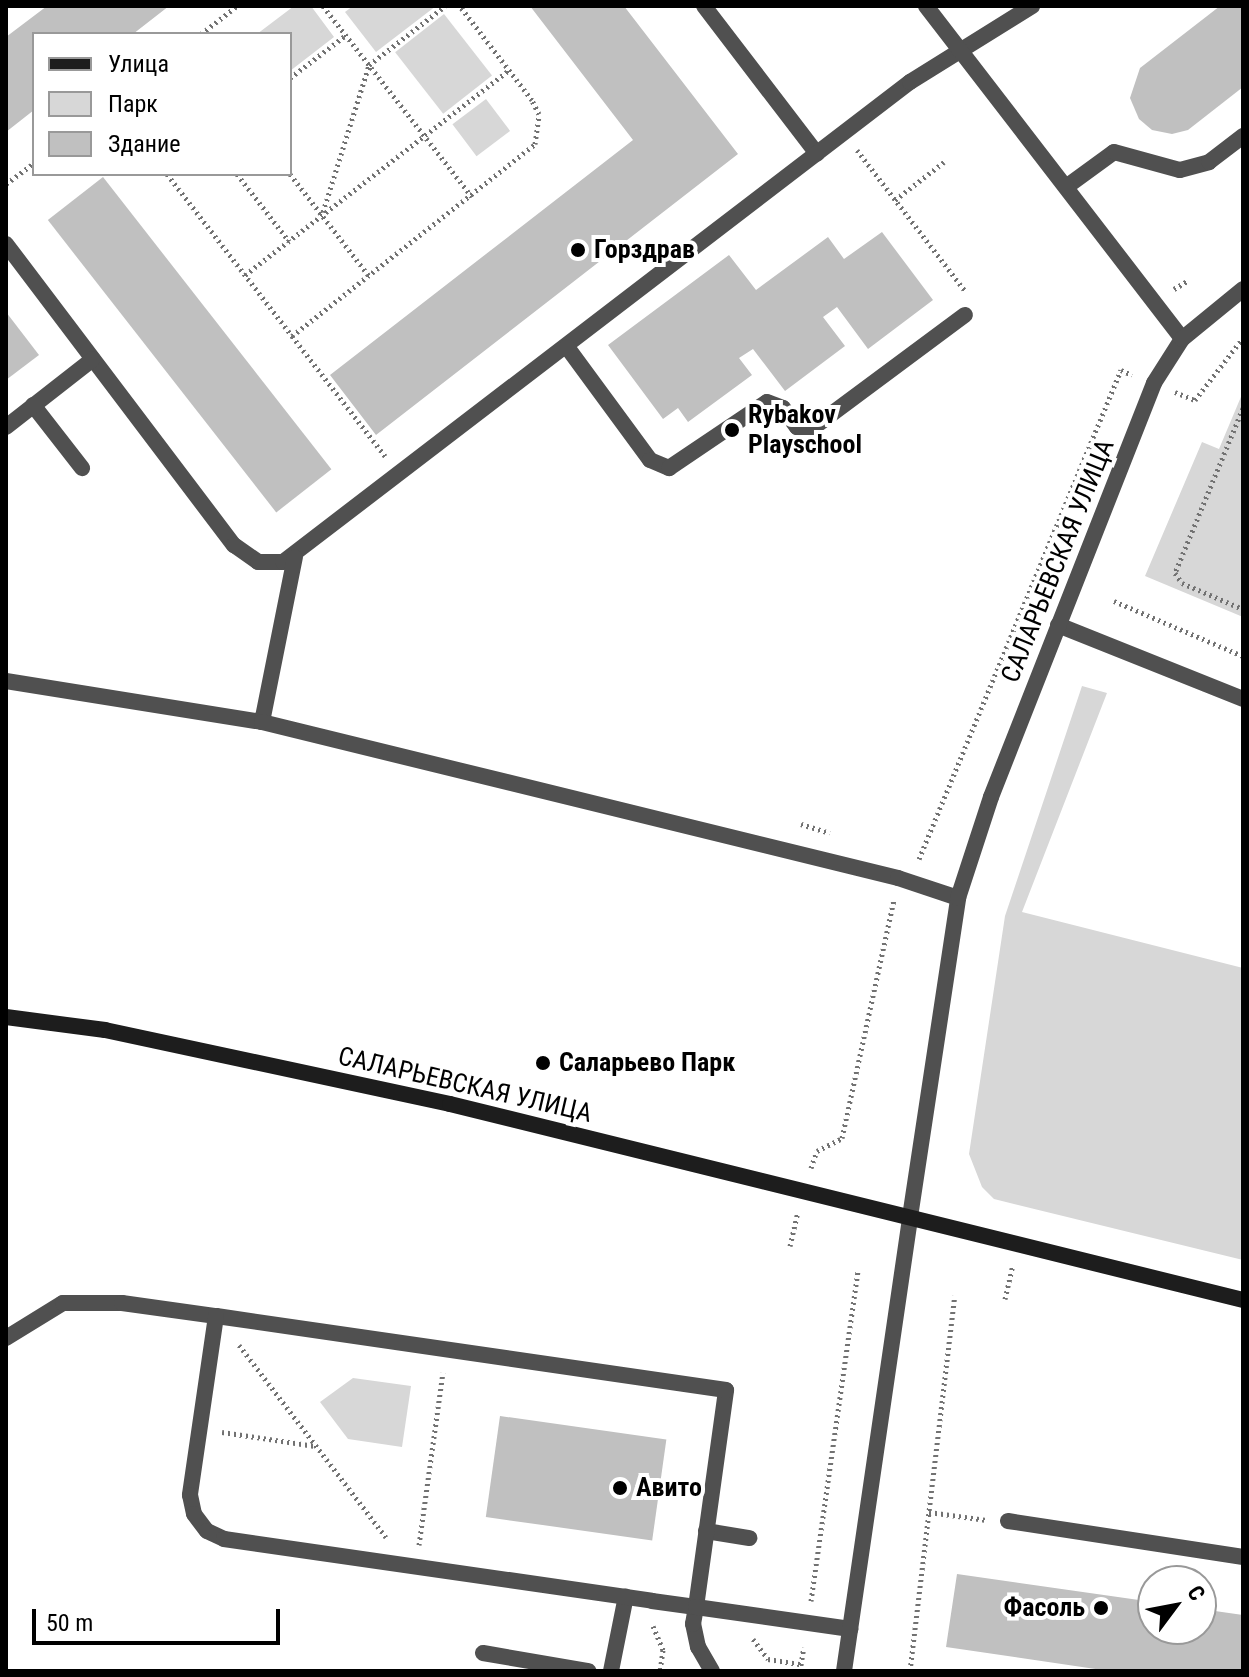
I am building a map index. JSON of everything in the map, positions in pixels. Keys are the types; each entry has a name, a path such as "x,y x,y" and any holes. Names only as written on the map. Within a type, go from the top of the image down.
{"street":[{"path":"704,6 817,154"},
{"path":"926,6 1182,339"},
{"path":"6,244 234,545 258,562 295,557 910,82 1032,6"},
{"path":"1066,187 1114,152 1180,170 1209,162 1243,136"},
{"name":"САЛАРЬЕВСКАЯ УЛИЦА","path":"910,1217 958,898 1058,625 1154,383 1182,339 1243,289"},
{"path":"567,347 650,460 669,468 767,402 783,408 797,427 814,427 965,315"},
{"path":"6,427 93,359"},
{"path":"33,405 82,468"},
{"path":"262,722 295,557"},
{"path":"1058,625 1243,699"},
{"path":"6,681 262,722 898,878 958,898"},
{"name":"САЛАРЬЕВСКАЯ УЛИЦА","path":"6,1017 105,1030 450,1104 1243,1300"},
{"path":"844,1671 910,1217"},
{"path":"6,1338 63,1303 122,1303 726,1390 694,1631 712,1671"},
{"path":"216,1316 190,1495 194,1514 207,1531 224,1539 850,1629"},
{"path":"1013,1523 1243,1557"},
{"path":"706,1531 749,1538"},
{"path":"611,1671 626,1596"},
{"path":"483,1653 588,1671"}],"path":[{"path":"204,32 237,6"},
{"path":"323,6 472,197"},
{"path":"322,215 369,65 445,6"},
{"path":"292,336 525,156 540,130 532,100 460,6"},
{"path":"292,76 346,35"},
{"path":"245,275 509,70"},
{"path":"844,133 971,298"},
{"path":"895,200 944,162"},
{"path":"6,184 32,164"},
{"path":"169,176 371,438"},
{"path":"239,176 289,241"},
{"path":"292,176 370,277"},
{"path":"1195,400 1242,341"},
{"path":"790,1246 803,1191 817,1151 842,1138 903,855 919,859 924,854 1115,382"},
{"path":"1243,408 1175,573 1182,583 1243,609"},
{"path":"1114,601 1243,656"},
{"path":"738,1637 753,1639 768,1659 801,1667 858,1270"},
{"path":"910,1671 955,1296"},
{"path":"216,1316 412,1566"},
{"path":"412,1566 447,1350"},
{"path":"200,1429 316,1446"},
{"path":"929,1512 1013,1523"},
{"path":"652,1601 653,1626 663,1650 660,1671"},
{"path":"653,1626 694,1631"}],"green space":[{"path":"294,6 311,6 334,37 292,69 292,32 260,32"},
{"path":"353,6 436,6 376,52 345,12"},
{"path":"444,14 492,75 443,114 395,52"},
{"path":"486,99 510,131 477,156 452,124"},
{"path":"1243,392 1243,617 1145,576 1202,442 1219,449"},
{"path":"1082,686 1107,693 1022,912 1243,968 1243,1260 994,1199 982,1187 969,1154 1005,916"},
{"path":"353,1378 411,1386 402,1447 348,1439 320,1402"}],"building":[{"path":"47,6 169,6 136,32 32,32 32,112 6,132 6,37"},
{"path":"530,6 624,6 738,154 376,435 330,375 633,140"},
{"path":"1220,6 1243,6 1243,87 1188,130 1172,134 1152,130 1139,119 1130,98 1140,68"},
{"path":"103,177 331,469 276,512 48,220"},
{"path":"882,232 933,300 868,349 837,307 823,317 845,346 785,391 753,349 739,358 752,375 688,422 678,408 663,419 608,345 729,255 756,290 828,237 844,259"},
{"path":"6,312 39,355 6,380"},
{"path":"500,1416 666,1439 652,1540 486,1517"},
{"path":"957,1574 1137,1600 1137,1645 1217,1645 1217,1611 1243,1615 1243,1671 1109,1671 946,1647"}],"place":[{"name":"Горздрав","path":"578,250"},
{"name":"Rybakov Playschool","path":"732,430"},
{"name":"Саларьево Парк","path":"543,1063"},
{"name":"Авито","path":"620,1488"},
{"name":"Фасоль","path":"1101,1608"}]}
